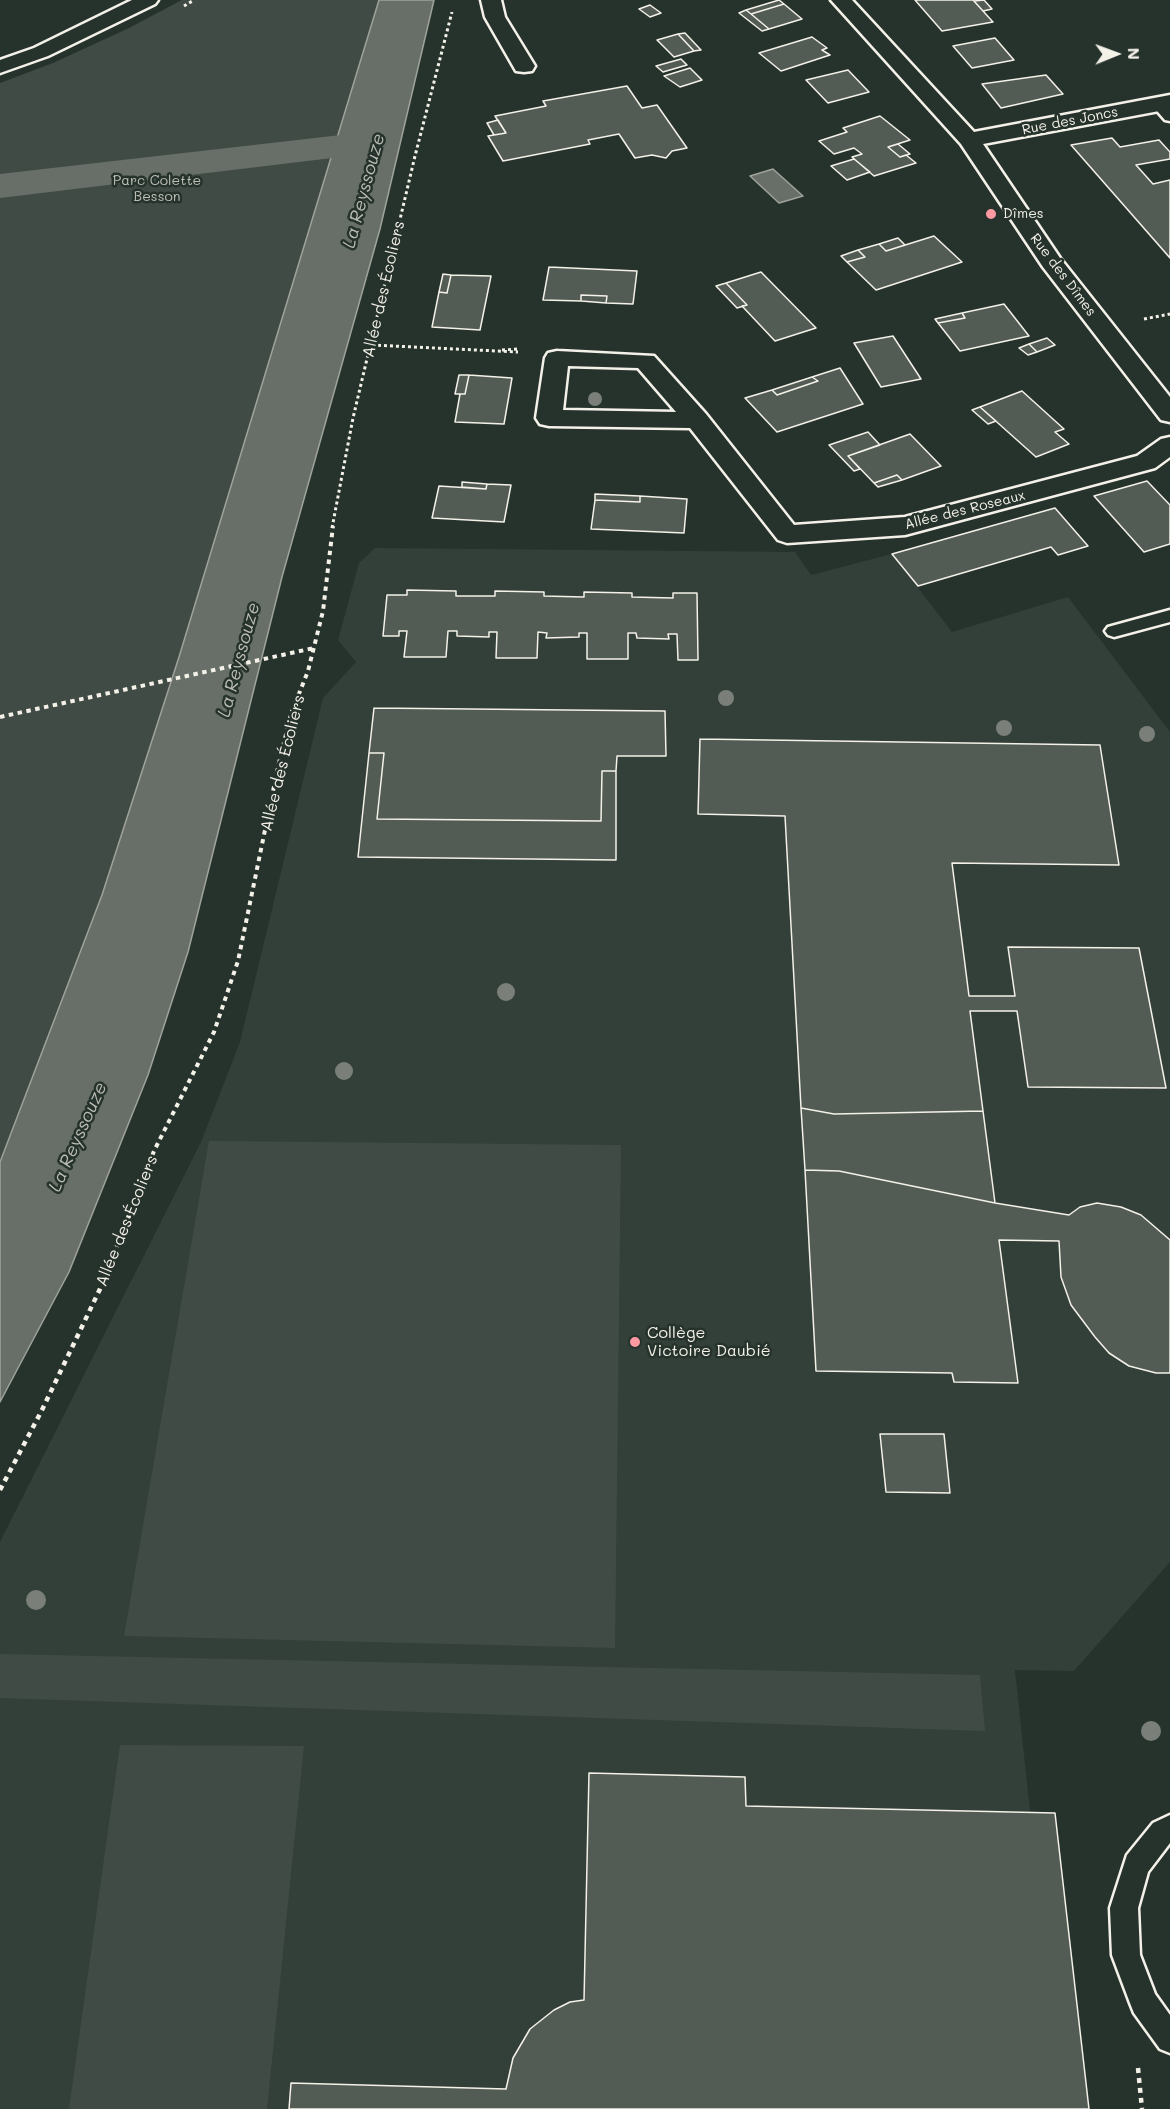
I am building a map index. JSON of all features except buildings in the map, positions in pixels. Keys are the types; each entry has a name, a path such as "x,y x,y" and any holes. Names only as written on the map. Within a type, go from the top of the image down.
{"street":[{"path":"51,25 104,0"},
{"path":"0,67 41,52 148,0"},
{"path":"491,0 495,17 524,66"},
{"name":"Rue des Dîmes","path":"841,0 969,140 1051,262 1170,414"},
{"name":"Rue des Joncs","path":"969,140 1166,108"},
{"name":"Allée des Roseaux","path":"697,420 549,418 557,358 645,361 697,420 787,534 905,526 1146,462 1170,445"}],"lane":[{"path":"1114,631 1170,616"},
{"path":"1170,1828 1162,1832 1137,1865 1124,1908 1126,1955 1144,2003 1170,2039"}],"path":[{"name":"Allée des Écoliers","path":"0,1490 42,1410 100,1289 154,1151 214,1032 238,961 291,714 315,648 323,611 329,546 353,418 454,3"},
{"path":"372,345 500,350 513,353 524,351 513,348 500,350"},
{"path":"0,717 315,648"}],"shaded area":[{"name":"Collège Victoire Daubié","path":"375,548 795,552 811,575 892,554 952,632 1068,597 1170,732 1170,1562 1074,1671 1015,1670 1030,1811 1055,1813 1089,2109 0,2109 0,1542 201,1142 240,1042 323,698 356,662 338,640 359,563"}],"green space":[{"name":"Parc Colette Besson","path":"182,0 379,0 179,657 102,895 0,1162 0,83 53,63 127,29"},
{"path":"209,1141 621,1145 615,1648 124,1636"},
{"path":"0,1654 980,1675 985,1731 0,1698"},
{"path":"120,1745 304,1746 267,2109 69,2109"}],"water":[{"name":"La Reyssouze","path":"379,0 434,0 380,229 282,577 188,952 148,1075 69,1272 0,1402 0,1162 102,895 179,657"},
{"path":"773,169 803,196 779,203 750,176"}],"waterway":[{"name":"La Reyssouze","path":"0,186 376,143"}],"place":[{"name":"Dîmes","path":"991,214"},
{"name":"Collège Victoire Daubié","path":"635,1342"}]}
